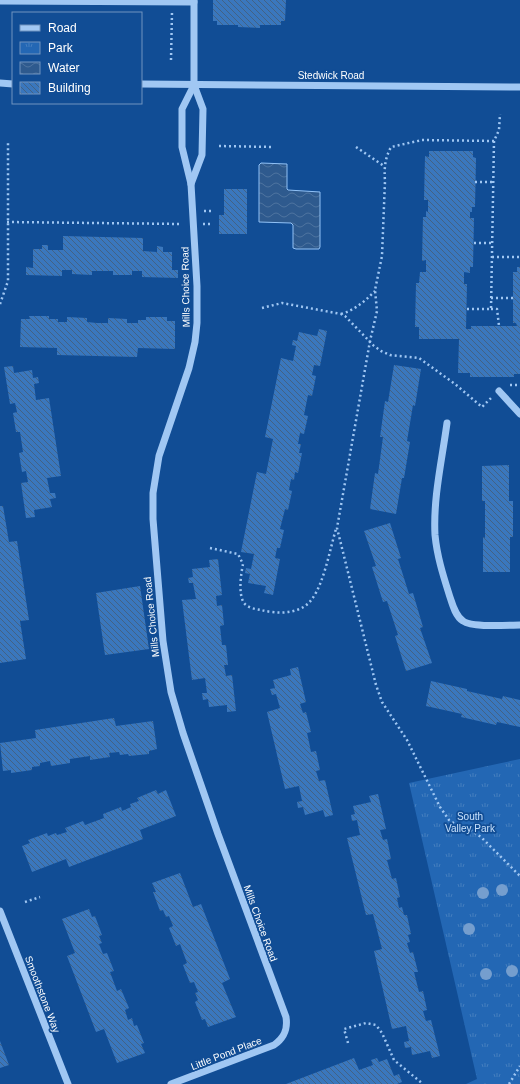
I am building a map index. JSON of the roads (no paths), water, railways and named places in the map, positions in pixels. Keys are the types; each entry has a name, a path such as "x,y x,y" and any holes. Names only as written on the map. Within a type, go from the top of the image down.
{"street":[{"path":"0,1 194,1 194,85"},
{"path":"0,84 12,84"},
{"name":"Stedwick Road","path":"142,84 520,87"},
{"name":"Mills Choice Road","path":"194,85 182,109 182,147 191,184 194,224 198,310 195,342 189,368 162,444 156,470 153,493 153,525 163,641 172,692 181,727 218,834 286,1017 287,1026 284,1034"},
{"name":"Mills Choice Road","path":"191,184 202,155 203,110 194,85"},
{"path":"499,391 520,414"},
{"path":"448,423 435,521 436,544 440,564 451,600 459,618 469,624 520,626"},
{"name":"Smoothstone Way","path":"0,911 68,1084"},
{"name":"Little Pond Place","path":"171,1084 269,1047 278,1042 284,1034"}],"water":[{"path":"261,163 287,164 288,190 320,192 319,249 293,248 293,225 291,223 259,222 259,165"}],"park label":[{"name":"South Valley Park","path":"470,822"}]}
